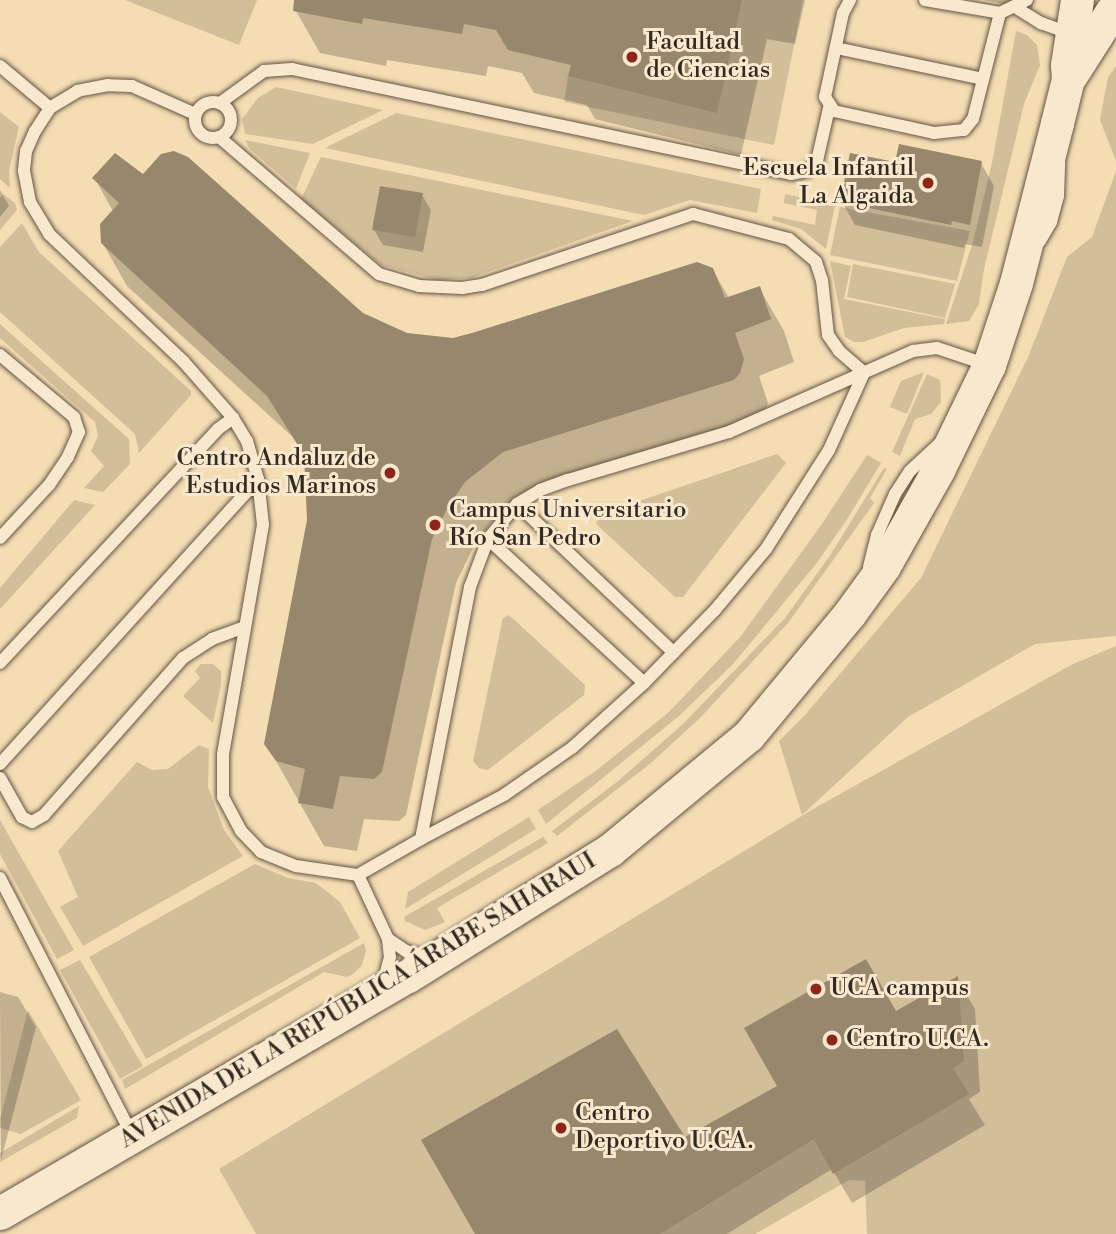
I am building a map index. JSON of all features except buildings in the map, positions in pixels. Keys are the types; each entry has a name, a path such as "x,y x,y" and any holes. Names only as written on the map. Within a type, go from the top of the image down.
{"street":[{"name":"AVENIDA DE LA REPÚBLICA ÁRABE SAHARAUI","path":"0,1213 380,993 610,850 748,736 884,566 961,425 989,365 1020,266 1068,79 1098,17 1077,0"}],"lane":[{"path":"850,0 843,13 825,97 834,111 934,133 964,130 973,119 1000,13"},
{"path":"925,0 1000,13 1027,0"},
{"path":"1014,6 1041,23 1098,17"},
{"path":"836,48 983,79"},
{"path":"0,66 50,108"},
{"path":"220,103 231,117 229,130 219,137 207,138 197,131 195,114 202,105 220,103 264,71 292,69 791,174 807,171 817,161 830,104"},
{"path":"195,114 132,86 107,85 78,91 50,108 26,151 24,171 30,202 49,234 183,360 233,418 247,441 258,479 263,525 222,755 221,782 228,812 261,852 296,866 358,875 504,795 573,747 674,653 766,549 829,450 864,373"},
{"path":"219,137 379,274 419,286 462,288 482,285 694,214 789,239 816,262 822,280 828,335 839,351 864,373"},
{"path":"421,839 470,587 488,539 517,504 541,490 568,480 729,432 913,351 937,348 989,365"},
{"path":"0,355 74,416 79,432 68,457 50,485 0,538"},
{"path":"0,663 218,429 233,418"},
{"path":"0,764 258,479"},
{"path":"517,504 674,653"},
{"path":"488,539 643,683"},
{"path":"0,778 22,817 32,822 44,815 183,658 212,639 243,628"},
{"path":"358,875 388,939 390,957 380,993"},
{"path":"0,878 132,1135"},
{"path":"388,939 407,951 436,959"}],"shaded area":[{"path":"125,0 257,0 239,45"},
{"path":"742,0 803,0 774,145 564,102 568,76 716,112"},
{"path":"1016,31 1027,35 1037,45 1040,65 1024,104 984,269 979,304 969,321 946,324 973,242 992,163"},
{"path":"1116,66 1116,161 1100,120 1108,77"},
{"path":"276,87 383,110 313,144 245,134 242,119 258,98"},
{"path":"0,112 19,127 9,171 10,188 0,179"},
{"path":"396,113 761,189 757,213 690,200 644,215 325,148"},
{"path":"245,140 310,153 296,189 250,149"},
{"path":"321,157 633,221 471,278 437,280 381,265 301,199"},
{"path":"1116,171 1116,636 1035,644 908,717 802,815 779,741 805,715 921,578 1029,355 1067,257 1092,237"},
{"path":"3,194 15,203 17,210 0,230 0,198"},
{"path":"785,194 835,205 826,249 801,229 772,220 773,216 815,225 817,210 784,203"},
{"path":"840,207 970,231 957,281 830,255"},
{"path":"22,223 39,252 191,391 191,395 139,453 135,434 0,312 0,247"},
{"path":"830,261 851,266 844,299 945,319 944,324 904,328 863,342 854,342 845,337"},
{"path":"853,264 955,284 945,318 847,297"},
{"path":"0,324 129,439 130,464 103,492 84,488 104,466 91,451 98,436 95,422 0,338"},
{"path":"924,372 907,414 890,407 901,381"},
{"path":"927,374 940,380 941,402 931,414 915,419 900,456 892,452"},
{"path":"777,454 786,463 683,597 675,597 596,524 601,514"},
{"path":"867,455 881,463 846,521 816,564 733,664 679,716 546,824 538,810 597,770 669,712 741,636 822,524"},
{"path":"884,468 887,469 870,498 874,503 788,623 700,718 651,763 557,836 552,831 617,782 683,724 785,618 829,557"},
{"path":"74,500 95,505 0,609 0,588"},
{"path":"509,615 585,685 584,695 488,770 479,768 473,761 503,618"},
{"name":"UCA campus","path":"1116,646 1116,1234 867,1234 865,1181 849,1180 755,1234 256,1234 219,1169 815,808 1073,664"},
{"path":"201,664 213,664 221,671 221,685 213,723 183,696 200,678 195,671"},
{"path":"199,745 209,749 208,787 224,830 243,856 83,946 60,907 78,897 58,851 137,762 152,770 168,769"},
{"path":"529,817 536,829 405,909 408,892"},
{"path":"0,820 74,950 57,959 0,854"},
{"path":"543,837 548,843 437,908 445,922 425,930 405,921 404,917"},
{"path":"255,864 288,878 316,883 340,902 360,938 146,1059 89,957"},
{"path":"364,943 366,951 362,965 353,974 347,977 324,972 125,1089 122,1080"},
{"path":"80,960 143,1066 120,1079 60,970"},
{"path":"28,1010 81,1100 21,1134 0,1128 0,1119"},
{"path":"79,1106 77,1118 0,1162 0,1153"}],"place":[{"name":"Facultad de Ciencias","path":"632,57"},
{"name":"Escuela Infantil La Algaida","path":"928,183"},
{"name":"Centro Andaluz de Estudios Marinos","path":"390,473"},
{"name":"Campus Universitario Río San Pedro","path":"435,525"},
{"name":"UCA campus","path":"816,989"},
{"name":"Centro U.CA.","path":"832,1040"},
{"name":"Centro Deportivo U.CA.","path":"561,1128"}]}
